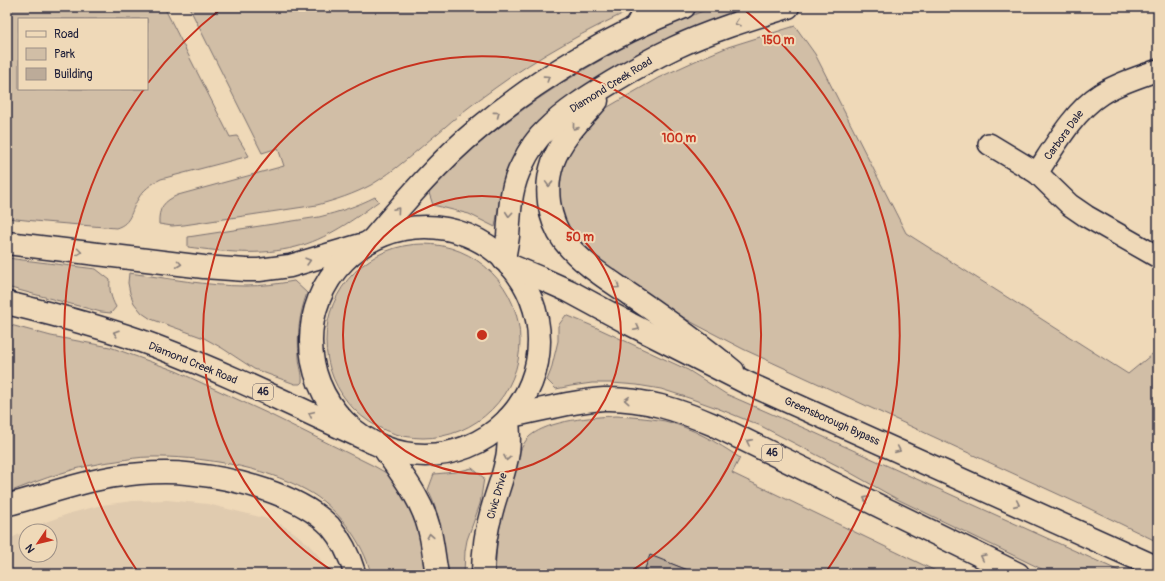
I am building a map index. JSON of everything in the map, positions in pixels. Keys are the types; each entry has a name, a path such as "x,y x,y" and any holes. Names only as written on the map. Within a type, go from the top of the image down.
{"main road":[{"path":"367,243 445,159 479,128 546,78 583,56 634,29 684,7"},
{"name":"Diamond Creek Road","path":"507,262 509,210 512,191 517,175 527,155 540,136 547,129 585,99 674,48 732,25 788,7"},
{"path":"608,85 564,141 553,161 549,176 548,194 551,212 559,232 569,246 597,272 686,334 748,383"},
{"name":"46","path":"423,227 449,230 474,238 486,245 507,262 526,289 537,320 539,337 535,370 524,398 509,418 490,435 479,442 444,454 419,455 395,451 377,445 356,432 342,419 330,404 314,369 311,350 313,318 321,294 330,278 342,263 367,243 384,234 403,229 423,227"},
{"name":"46","path":"7,243 204,267 246,270 290,266 367,243"},
{"name":"Greensborough Bypass","path":"507,262 569,291 630,324 748,383 1158,568"},
{"name":"Diamond Creek Road","path":"7,303 104,329 160,348 216,371 377,445"},
{"name":"46","path":"509,418 551,407 604,399 649,403 688,414 714,425 1018,574"},
{"name":"Civic Drive","path":"483,574 487,536 492,510 508,453 509,418"},
{"path":"377,445 411,488 420,503 429,528 437,574"}],"street":[{"path":"634,29 646,7"},
{"name":"Carbora Dale","path":"1036,173 1079,112 1089,103 1100,94 1113,87 1158,70"},
{"path":"989,144 1036,173 1070,205 1086,216 1158,257"},
{"path":"7,505 85,482 140,473 190,474 245,484 286,498 322,519 334,531 345,548 355,574"},
{"path":"7,516 41,496"}],"shaded area":[{"path":"167,500 208,504 268,519 282,525 295,533 308,544 317,554 328,574 7,574 7,540 18,535 18,563 58,563 58,523 43,523 71,513 102,505 133,501"}],"green space":[{"path":"7,7 164,7 230,137 237,136 249,156 157,181 142,193 128,220 116,228 7,218"},
{"path":"189,7 637,7 564,44 512,76 466,110 397,167 365,188 317,205 172,226 159,224 159,218 163,206 173,197 284,166 278,148 262,153"},
{"path":"713,7 759,7 697,28 508,169 502,187 495,227 469,214 433,205 429,193 445,175 481,142 525,108 602,59 657,31"},
{"path":"795,26 815,54 906,233 1128,374 1156,351 1158,347 1158,542 1086,507 743,349 695,324 654,301 584,250 567,227 561,214 557,189 567,151 594,118 608,107 658,78 728,47"},
{"path":"375,197 379,201 350,222 329,234 307,244 296,247 269,252 229,252 188,247 188,237 319,217 348,208"},
{"path":"413,244 433,244 451,248 469,255 492,272 504,287 513,304 520,331 520,351 513,378 504,395 492,410 477,422 460,431 433,438 413,438 395,434 377,427 361,416 348,403 337,387 330,369 326,351 326,331 330,313 337,295 348,279 361,266 377,255 395,248"},
{"path":"7,258 96,269 110,280 111,294 116,307 111,313 101,312 7,287"},
{"path":"129,273 231,286 264,285 294,281 307,293 300,317 298,349 302,382 300,384 295,384 254,369 204,338 151,319 142,313 134,303 128,283"},
{"path":"566,315 688,370 726,394 1126,574 1052,574 897,499 842,468 761,426 689,398 661,389 612,383 592,383 556,389 547,380 558,341 558,326"},
{"path":"7,324 51,336 110,347 176,371 269,414 388,474 396,482 413,513 420,535 427,574 371,574 362,549 355,537 328,505 306,490 289,482 230,464 189,458 134,458 75,469 7,493"},
{"path":"616,416 665,421 685,427 704,436 740,458 732,473 942,574 699,574 650,556 643,574 495,574 497,542 506,499 514,468 524,443 530,436 548,426 572,420"},
{"path":"472,468 484,478 480,504 467,540 464,574 448,574 439,520 428,490 434,474 456,472"}],"building":[{"path":"650,555 695,573 695,574 643,574"}]}
